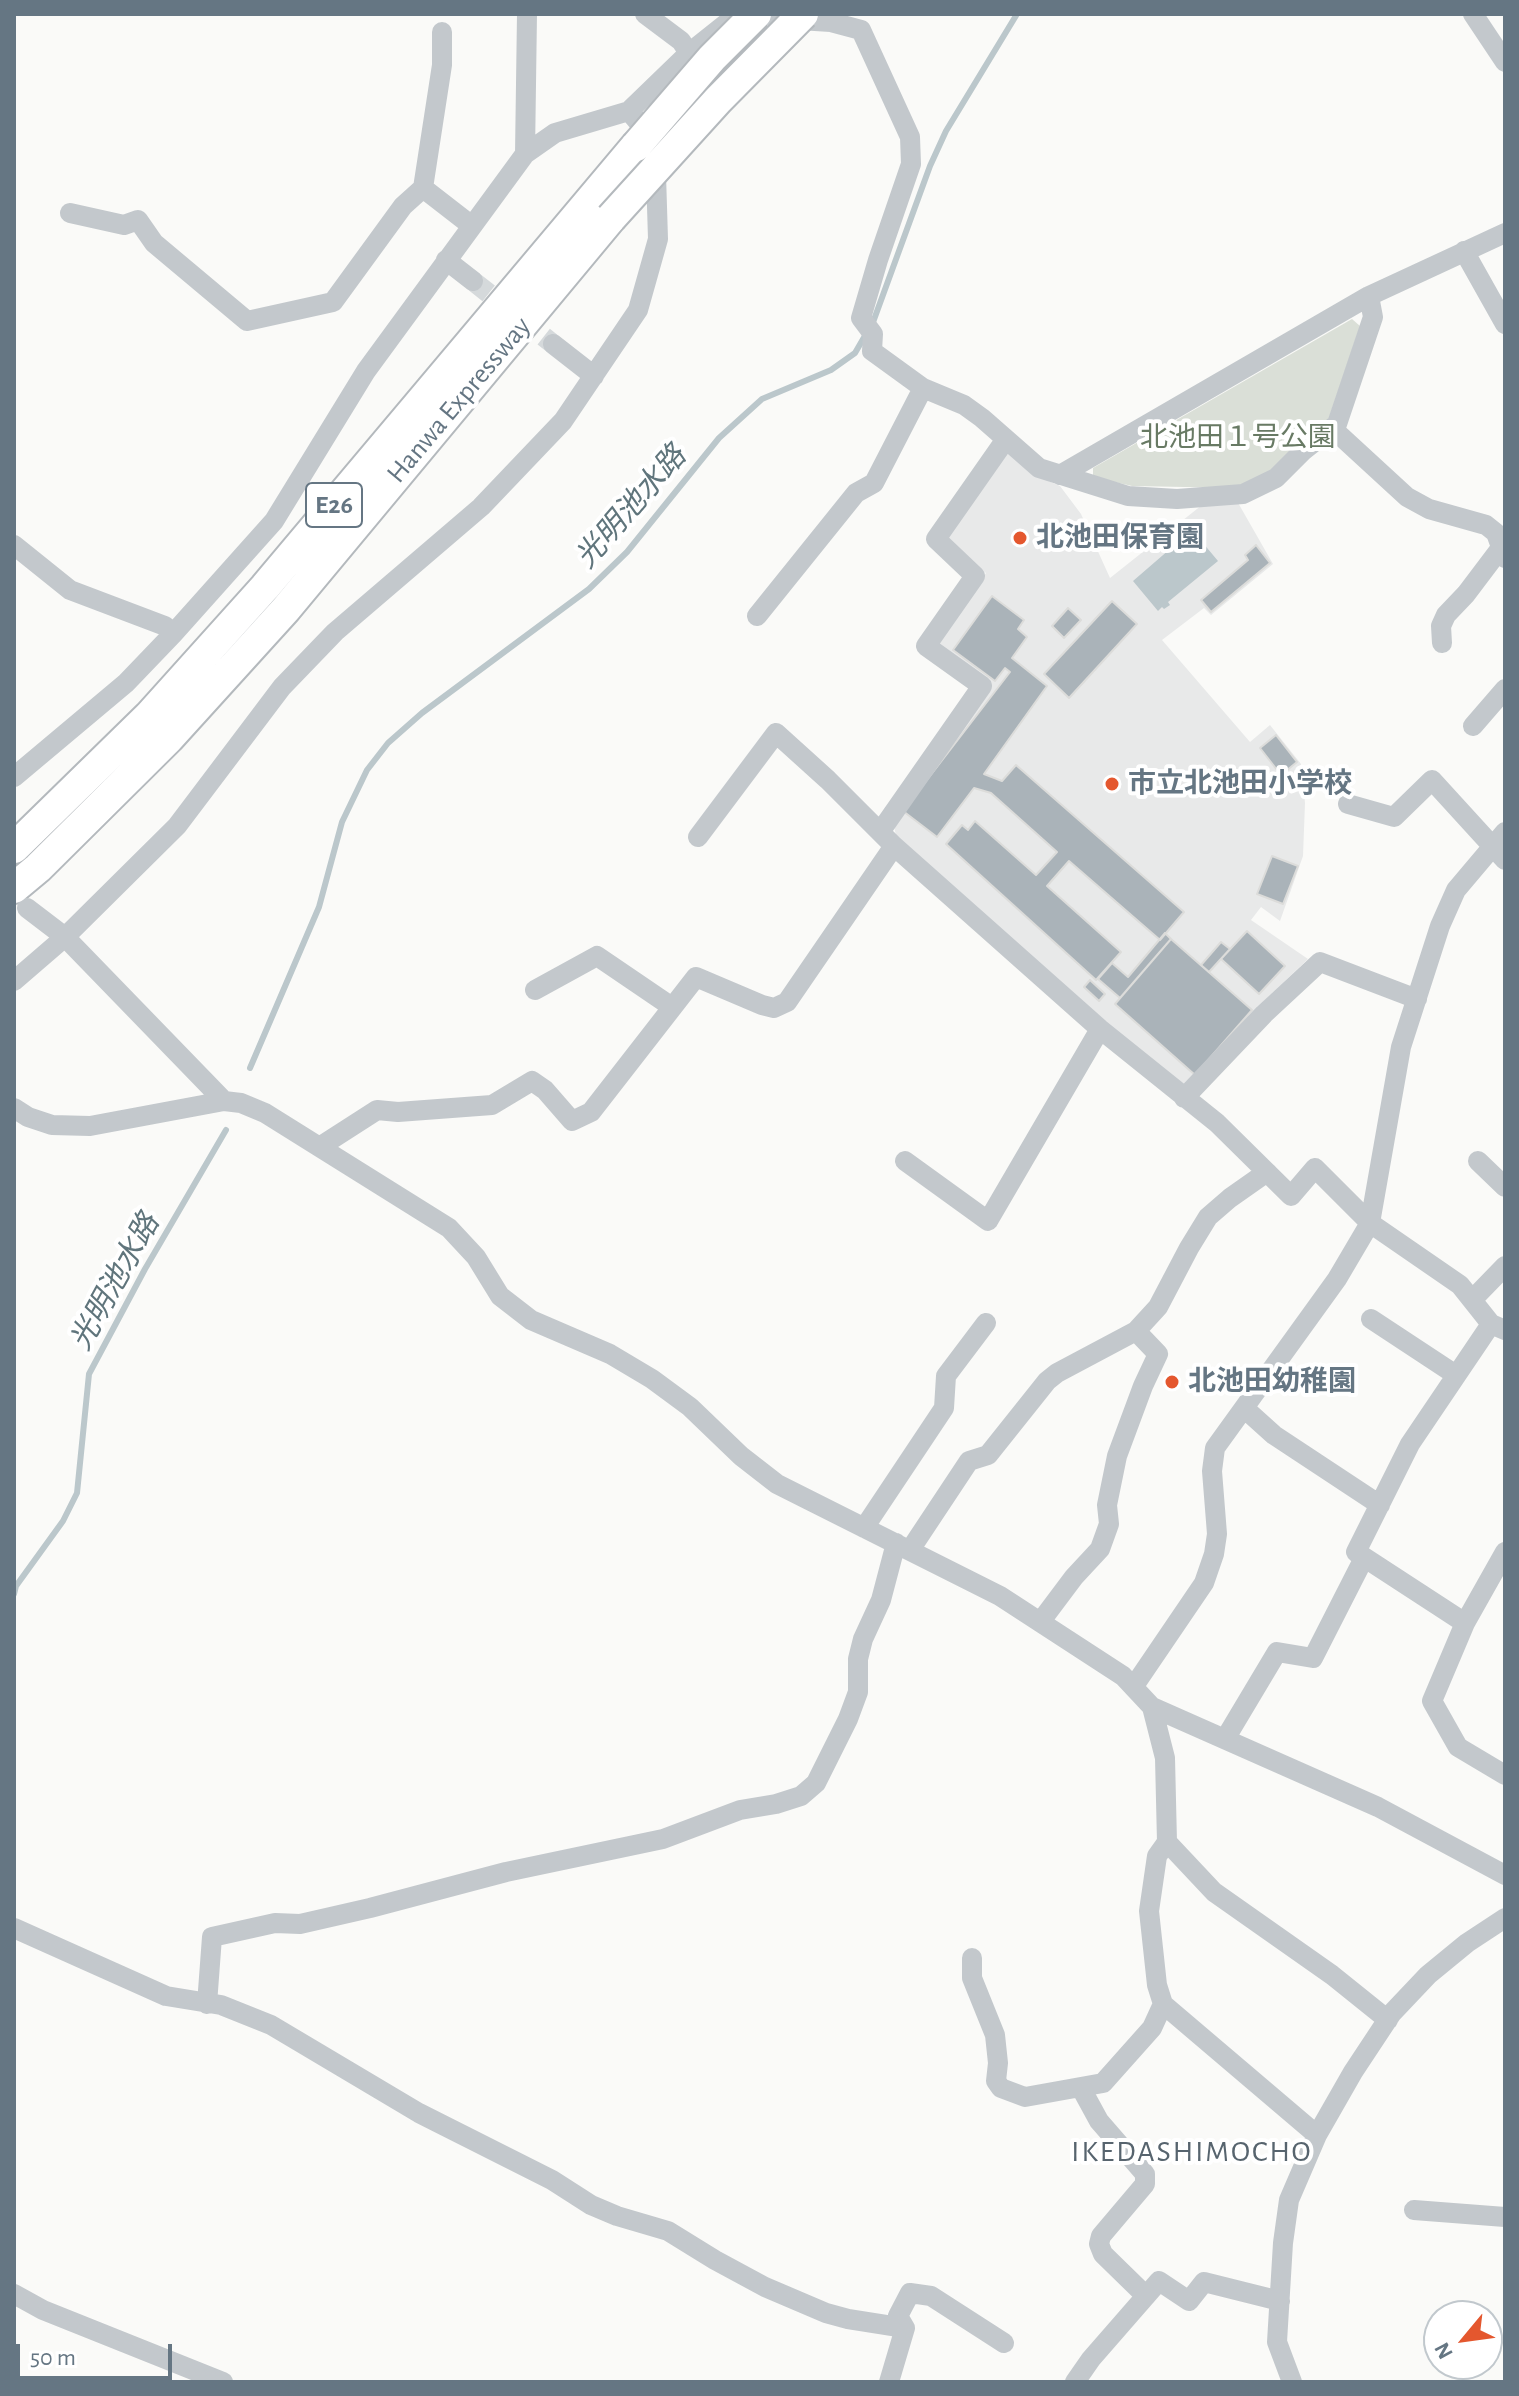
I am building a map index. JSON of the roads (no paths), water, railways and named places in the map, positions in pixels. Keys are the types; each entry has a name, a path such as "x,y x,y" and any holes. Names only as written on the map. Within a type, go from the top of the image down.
{"highway":[{"name":"Hanwa Expressway","path":"14,848 149,716 255,599 636,146 712,58 756,14"},
{"name":"Hanwa Expressway","path":"20,898 38,868 169,738 286,609 611,218 718,100 803,14"}],"street":[{"path":"525,154 527,14"},
{"path":"645,14 681,41 689,53"},
{"path":"14,777 126,683 274,521 366,371 525,154 555,133 629,111 689,53 738,14"},
{"path":"764,14 783,19 831,22 861,30 910,137 911,164 878,260 867,326 872,351 923,388 964,405 1039,468 1128,496 1177,499 1243,494 1276,478 1337,424 1373,317 1369,296"},
{"path":"1473,14 1505,62"},
{"path":"70,213 124,225 138,220 154,243 247,321 333,302 403,206 423,188 442,65 442,32"},
{"path":"14,981 65,937 177,826 282,687 335,632 481,507 563,421 638,310 658,239 655,142 629,111"},
{"path":"423,188 472,226"},
{"path":"1060,475 1369,296 1505,233"},
{"path":"1464,251 1505,324"},
{"path":"446,260 473,281"},
{"path":"553,344 594,376"},
{"path":"757,616 856,493 874,483 923,388"},
{"path":"1333,429 1407,497 1429,509 1486,525 1501,539 1466,594 1446,615 1441,626 1442,643"},
{"path":"321,1146 377,1110 398,1112 492,1105 532,1081 545,1090 572,1121 591,1112 696,977 762,1005 774,1008 787,1002 982,686 926,646 975,576 936,539 1006,439"},
{"path":"14,545 70,590 165,626 173,634"},
{"path":"1473,726 1505,689"},
{"path":"698,837 776,733 887,839 1100,1029 1217,1123 1291,1196 1315,1168 1370,1223 1460,1285 1498,1327 1456,1375 1410,1444 1356,1552 1465,1623"},
{"path":"1134,1686 1204,1583 1214,1554 1217,1534 1212,1471 1215,1448 1337,1279 1370,1223 1401,1047 1440,926 1456,890 1501,846 1432,780 1394,817 1348,804"},
{"path":"20,898 65,937 224,1101"},
{"path":"535,990 597,956 672,1007"},
{"path":"1184,1098 1264,1014 1320,962 1417,999"},
{"path":"905,1161 988,1221 1100,1029"},
{"path":"14,1108 28,1117 52,1125 90,1126 224,1101 241,1103 265,1113 449,1228 476,1257 500,1296 531,1320 610,1354 652,1379 690,1407 741,1456 777,1484 1000,1596 1123,1676 1152,1707 1378,1807 1505,1875"},
{"path":"1478,1161 1505,1187"},
{"path":"207,2004 212,1937 275,1923 300,1924 506,1872 663,1839 740,1810 801,1796 816,1783 848,1719 858,1692 858,1659 863,1639 903,1546 969,1461 988,1455 1047,1381 1136,1331 1158,1307 1208,1217 1267,1172"},
{"path":"1473,1299 1505,1266"},
{"path":"1371,1319 1456,1375"},
{"path":"864,1528 944,1408 946,1376 986,1323"},
{"path":"1041,1621 1100,1549 1109,1524 1107,1505 1117,1456 1158,1354 1136,1331"},
{"path":"1244,1408 1274,1435 1380,1505"},
{"path":"1505,1552 1465,1623 1432,1701 1458,1747 1505,1775"},
{"path":"1225,1739 1277,1652 1313,1658 1364,1558"},
{"path":"1152,1707 1165,1758 1167,1842 1157,1856 1149,1911 1157,1985 1163,2004 1317,2135"},
{"path":"1167,1842 1214,1892 1332,1975 1388,2020"},
{"path":"1292,2382 1277,2342 1283,2243 1289,2200 1317,2135 1353,2072 1388,2020 1428,1975 1467,1943 1505,1918"},
{"path":"14,1928 166,1996 221,2005 271,2025 419,2113 552,2180 591,2205 668,2231 765,2287 826,2313 905,2328"},
{"path":"972,1958 972,1978 995,2035 996,2081 1001,2088 1025,2097 1103,2083 1152,2028 1163,2004"},
{"path":"1081,2088 1099,2121 1145,2174 1145,2184 1101,2236 1099,2244 1103,2254 1146,2296"},
{"path":"1414,2210 1505,2217"},
{"path":"1075,2382 1091,2359 1159,2281 1189,2301 1204,2282 1280,2301"},
{"path":"889,2382 905,2328 898,2316 910,2293 931,2296 1004,2343"},
{"path":"14,2294 43,2310 223,2382"}],"waterway":[{"name":"光明池水路","path":"872,325 930,166 946,131 1017,14"},
{"name":"光明池水路","path":"250,1068 319,907 342,822 367,770 388,743 422,713 589,589 627,552 719,438 762,399 831,370 855,353 866,334"},
{"name":"光明池水路","path":"14,1594 16,1586 63,1521 77,1493 89,1374 145,1269 226,1130"}],"tunnel":[{"path":"473,281 553,344"}],"place":[{"name":"北池田保育園","path":"1020,538"},
{"name":"市立北池田小学校","path":"1112,784"},
{"name":"北池田幼稚園","path":"1172,1382"}],"district":[{"name":"IKEDASHIMOCHO","path":"1192,2152"}],"park label":[{"name":"北池田１号公園","path":"1238,438"}]}
